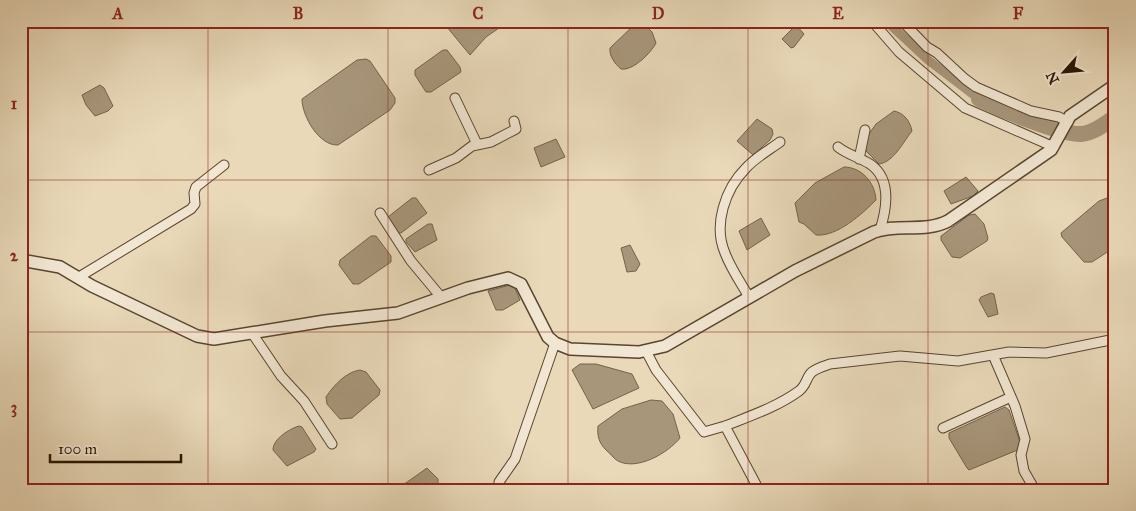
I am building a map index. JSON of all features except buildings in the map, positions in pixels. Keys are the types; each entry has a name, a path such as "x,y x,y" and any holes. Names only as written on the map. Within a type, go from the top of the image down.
{"street":[{"path":"872,21 899,52 965,108 1055,145"},
{"path":"902,21 927,47 937,53 976,87 1031,111 1067,123"},
{"path":"21,260 50,264 197,336 214,339 325,321 398,314 441,297 499,279 518,281 548,336 556,343 583,350 646,351 673,342 795,271 880,230 930,227 943,224 1055,145 1067,123 1077,111 1115,85"},
{"path":"455,98 477,144"},
{"path":"429,170 456,158 477,144 491,142 516,129 514,121"},
{"path":"859,159 865,130"},
{"path":"749,297 725,253 720,230 721,213 730,192 746,168 780,142"},
{"path":"838,147 850,156 870,164 879,173 885,186 886,210 880,230"},
{"path":"79,277 191,209 195,204 194,190 224,165"},
{"path":"380,214 411,261 441,297"},
{"path":"252,333 281,376 304,401 332,444"},
{"path":"646,351 656,370 704,432 725,426 784,400 806,385 812,372 830,364 900,356 958,361 1010,352 1046,353 1115,339"},
{"path":"499,482 514,459 556,343"},
{"path":"994,355 1025,439 1021,455 1024,471 1035,490"},
{"path":"943,428 1011,397"},
{"path":"725,426 759,490"}],"shaded area":[{"path":"442,21 509,21 486,37 470,55"},
{"path":"642,22 652,32 656,43 650,52 636,64 626,69 621,69 613,60 610,48 633,26"},
{"path":"796,25 804,34 794,47 791,48 782,39"},
{"path":"443,50 447,50 460,67 461,72 431,92 426,92 415,75 415,70"},
{"path":"366,59 370,61 395,98 395,103 390,110 338,145 324,141 308,121 302,99 357,60"},
{"path":"100,85 104,88 113,106 108,111 95,116 86,105 82,95"},
{"path":"894,111 906,118 912,131 894,156 879,164 865,150 864,141 876,124"},
{"path":"757,119 772,129 773,134 770,140 753,155 737,141"},
{"path":"556,139 565,157 541,167 534,148"},
{"path":"844,167 856,170 866,177 873,187 876,200 856,218 841,228 824,235 816,235 799,222 795,203 815,183"},
{"path":"966,177 978,191 973,196 951,204 944,191"},
{"path":"412,198 416,198 427,213 401,233 397,233 388,217"},
{"path":"1107,198 1115,200 1115,247 1092,262 1084,262 1062,237 1061,233 1099,201"},
{"path":"975,214 984,224 988,238 987,241 960,258 952,257 941,240 941,236 969,215"},
{"path":"761,218 770,235 747,250 739,231"},
{"path":"428,224 432,224 437,240 415,252 406,242 406,239"},
{"path":"371,236 376,236 391,256 391,262 359,284 353,284 339,265 340,260"},
{"path":"630,245 640,264 636,271 627,272 621,248"},
{"path":"510,285 514,286 520,300 503,310 496,310 488,291"},
{"path":"991,293 994,294 998,314 988,317 979,300 981,297"},
{"path":"580,364 596,364 632,374 639,388 593,409 572,370"},
{"path":"360,370 366,372 380,390 379,395 352,418 340,419 327,404 326,397 341,380 350,373"},
{"path":"651,400 662,401 673,414 680,438 675,444 652,459 634,464 618,461 600,442 598,426 622,409"},
{"path":"1005,407 1009,410 1021,445 1020,449 969,470 949,438 949,433"},
{"path":"299,426 302,427 316,449 314,452 287,466 273,450 274,446 282,435"},
{"path":"427,468 438,479 438,485 431,490 396,490"}],"waterway":[{"path":"886,21 928,60 979,99"},
{"path":"979,99 1030,121 1071,133 1081,134 1090,132 1115,117"}]}
